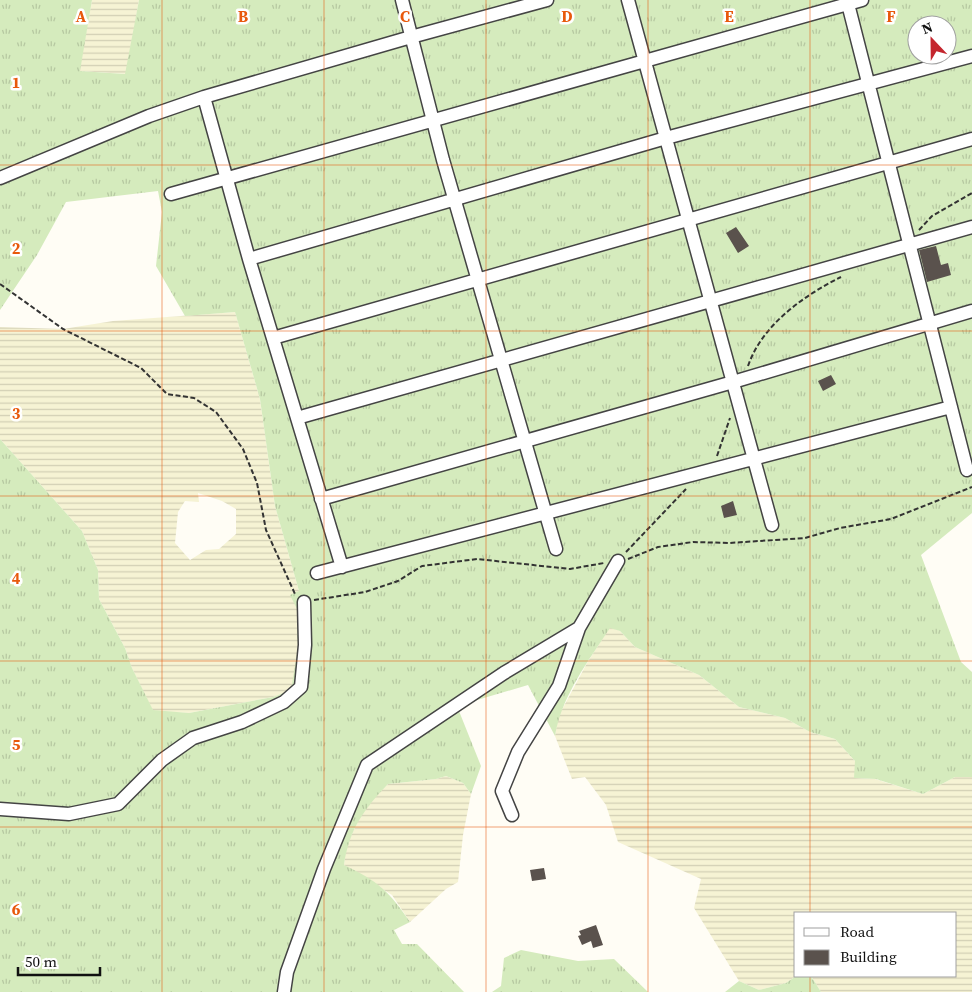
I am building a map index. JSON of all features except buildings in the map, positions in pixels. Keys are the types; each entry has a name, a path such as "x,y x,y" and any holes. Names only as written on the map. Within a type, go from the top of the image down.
{"street":[{"path":"402,0 454,200 556,549"},
{"path":"0,178 150,116 204,97 547,0"},
{"path":"628,0 772,525"},
{"path":"171,194 847,2 862,0"},
{"path":"847,2 967,470"},
{"path":"249,259 666,138 972,56"},
{"path":"204,97 249,259 342,567"},
{"path":"273,338 972,139"},
{"path":"297,418 972,227"},
{"path":"321,499 733,382 972,311"},
{"path":"317,573 951,407"},
{"path":"512,815 502,791 518,752 559,686 579,628 618,560"},
{"path":"0,809 69,814 118,804 162,760 193,738 242,722 284,702 301,687 305,645 304,602"},
{"path":"284,992 287,972 367,765 504,673 579,628"}],"path":[{"path":"0,284 63,329 141,368 167,394 194,398 216,412 243,449 257,483 266,530 294,593 304,602 365,592 398,581 422,566 477,559 570,569 630,559 658,547 693,542 729,543 805,538 840,528 891,519 972,487"}],"shaded area":[{"path":"92,0 139,0 126,74 79,71"},
{"path":"235,312 260,399 275,506 299,591 299,642 292,690 273,697 189,713 153,711 132,668 125,648 99,599 98,570 82,531 0,439 0,327 63,329 113,321","holes":["198,493 222,501 236,509 236,534 219,549 206,550 190,560 175,543 178,512 185,501 199,502"]},
{"path":"610,627 620,631 635,647 699,675 739,707 785,718 810,732 835,739 855,761 855,778 875,779 923,794 955,777 972,777 972,992 821,992 812,977 957,977 957,912 794,912 795,977 786,983 759,990 739,981 694,908 701,879 618,842 606,805 585,777 572,779 555,736 558,717 587,663"},
{"path":"446,776 463,783 471,794 463,835 458,882 446,889 410,922 392,895 344,865 346,847 364,808 388,784 436,779"}],"green space":[{"path":"0,0 92,0 80,71 125,74 139,0 972,0 972,513 921,555 961,662 972,672 972,777 955,777 923,794 876,779 854,778 855,761 835,739 810,732 785,718 739,707 699,675 635,647 620,631 610,628 577,679 563,707 555,736 528,685 457,706 481,766 471,794 463,783 446,776 436,779 388,784 365,811 354,831 346,852 344,865 374,882 389,894 410,922 394,930 402,944 417,944 464,992 0,992 0,439 82,531 98,570 99,599 125,648 132,668 153,710 189,713 273,697 291,690 299,642 297,637 299,613 290,595 299,591 275,506 260,399 235,312 185,316 156,266 162,212 158,191 66,202 37,255 0,310"},
{"path":"521,950 578,961 614,959 648,992 492,992 501,986 504,958"},
{"path":"795,977 812,977 821,992 725,992 739,981 759,990 786,983"}]}
